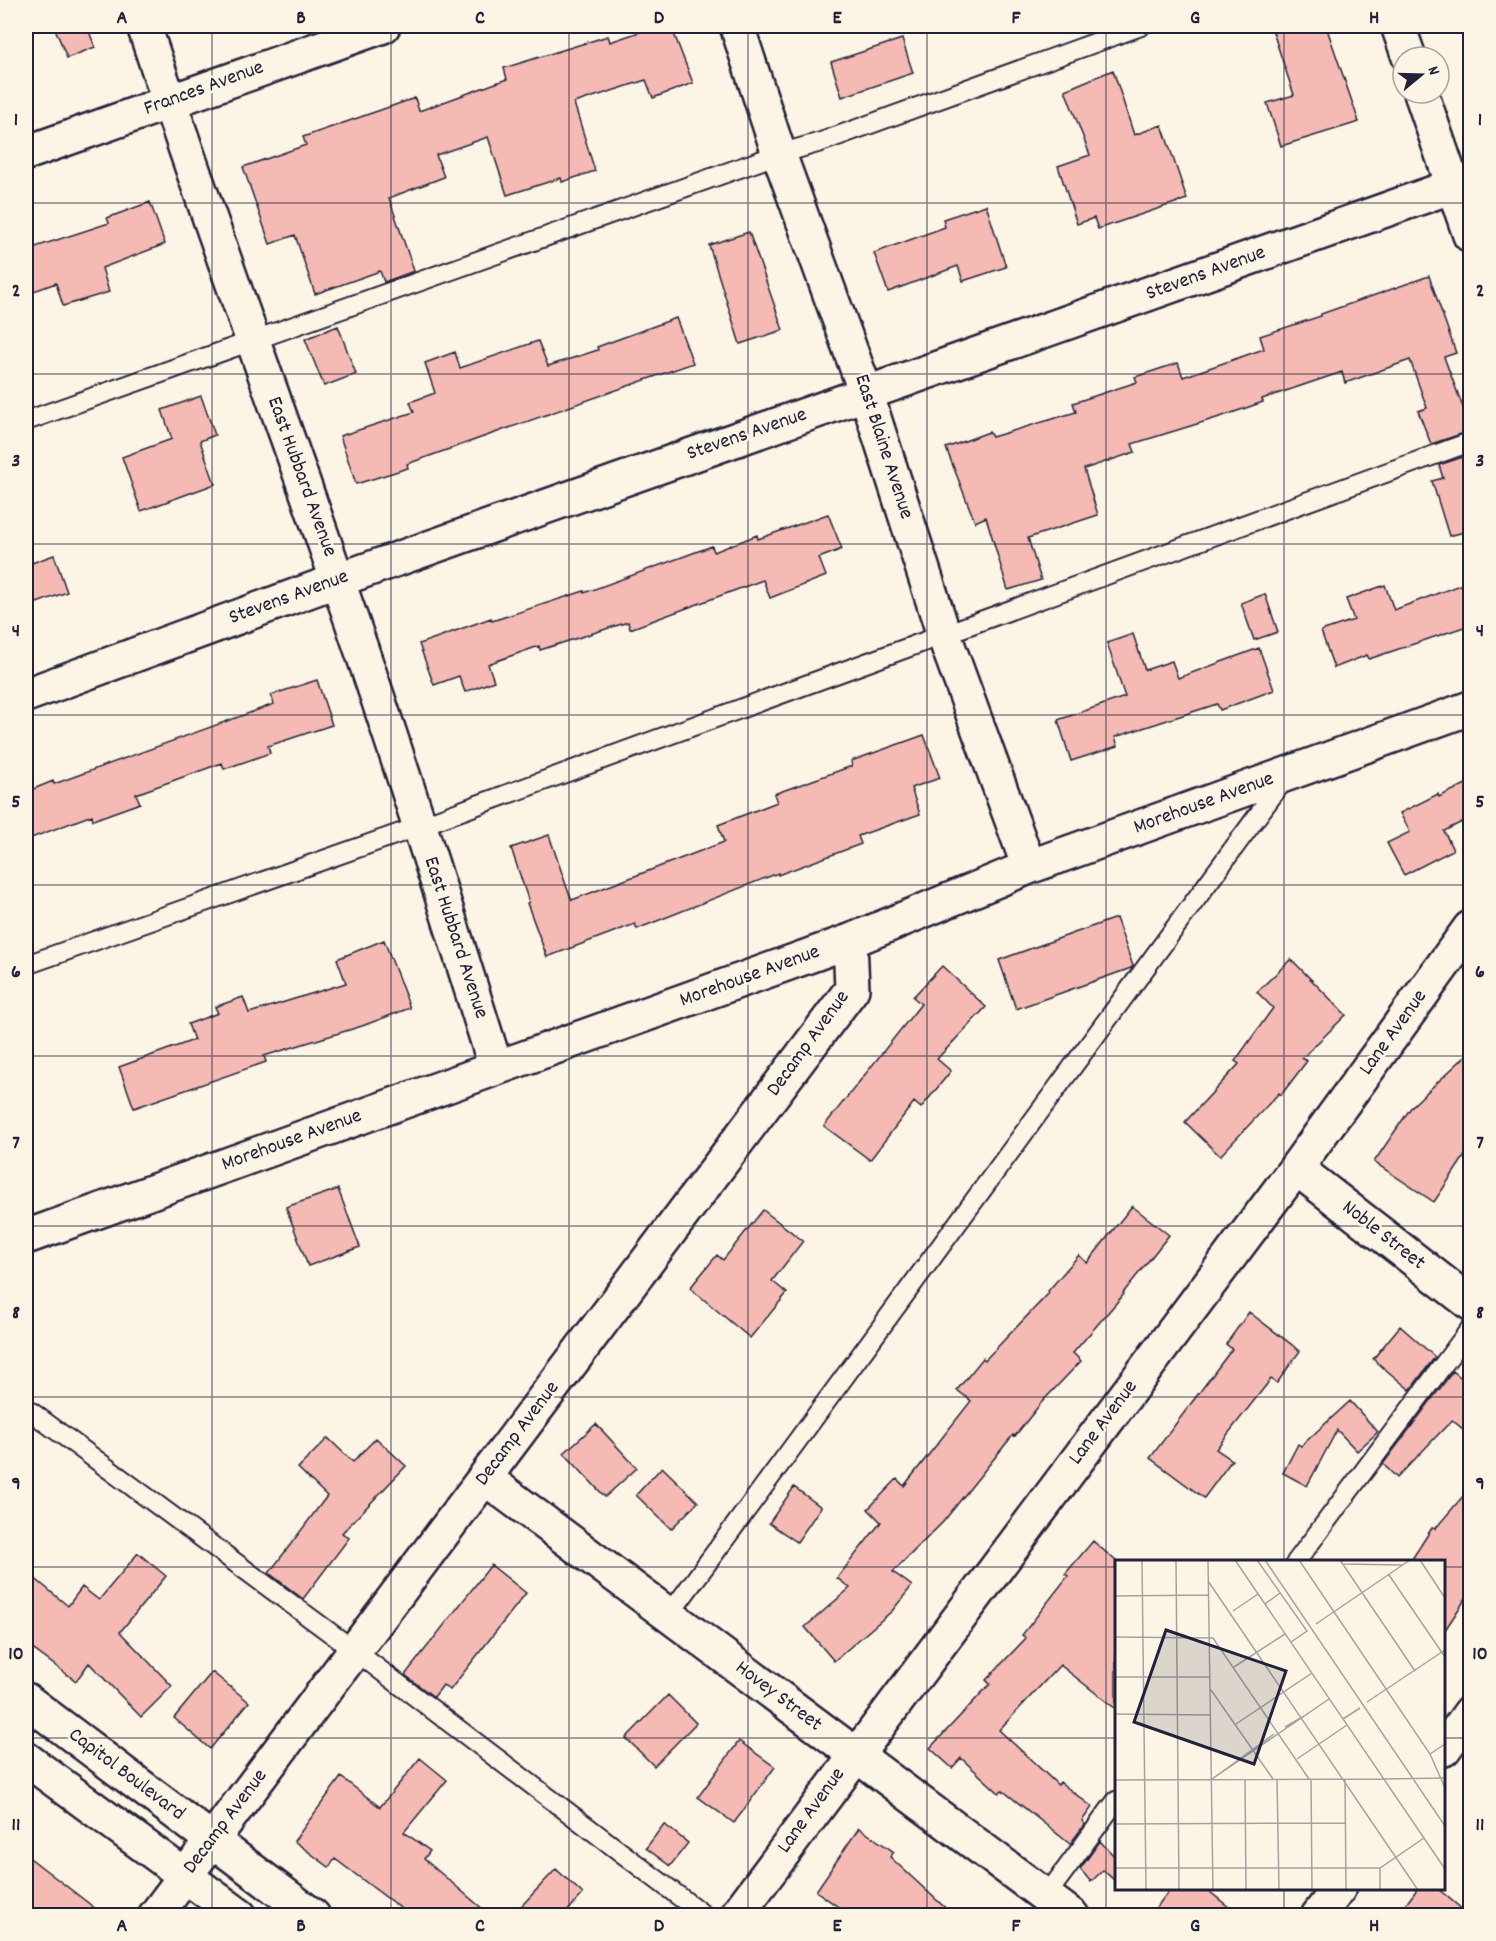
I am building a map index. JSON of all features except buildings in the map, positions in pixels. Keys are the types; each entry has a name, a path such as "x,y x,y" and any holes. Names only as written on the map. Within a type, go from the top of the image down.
{"street":[{"name":"East Hubbard Avenue","path":"144,26 252,340 338,580 420,826 496,1068"},
{"name":"Frances Avenue","path":"26,153 383,26"},
{"name":"East Blaine Avenue","path":"737,26 779,154 867,393 944,635 1029,867"},
{"path":"1398,26 1405,45"},
{"path":"1426,105 1462,183 1470,235"},
{"name":"Stevens Avenue","path":"26,694 338,580 1462,183"},
{"name":"Morehouse Avenue","path":"26,1237 850,941 1029,867 1470,708"},
{"name":"Lane Avenue","path":"735,1916 1296,1168 1470,928"},
{"name":"Decamp Avenue","path":"155,1916 852,989 850,941"},
{"name":"Noble Street","path":"1296,1168 1470,1303"},
{"name":"Hovey Street","path":"485,1478 1072,1916"},
{"name":"Capitol Boulevard","path":"26,1700 313,1916"},
{"path":"1445,1746 1470,1713"},
{"path":"26,1759 240,1916"},
{"path":"1318,1916 1338,1890"}],"lane":[{"path":"26,421 779,154 821,142 1141,26"},
{"path":"26,965 420,826 1470,442"},
{"path":"669,1615 1289,773"},
{"path":"1297,1560 1470,1329"},
{"path":"26,1408 355,1651 705,1916"},
{"path":"1046,1896 1115,1803"}]}
